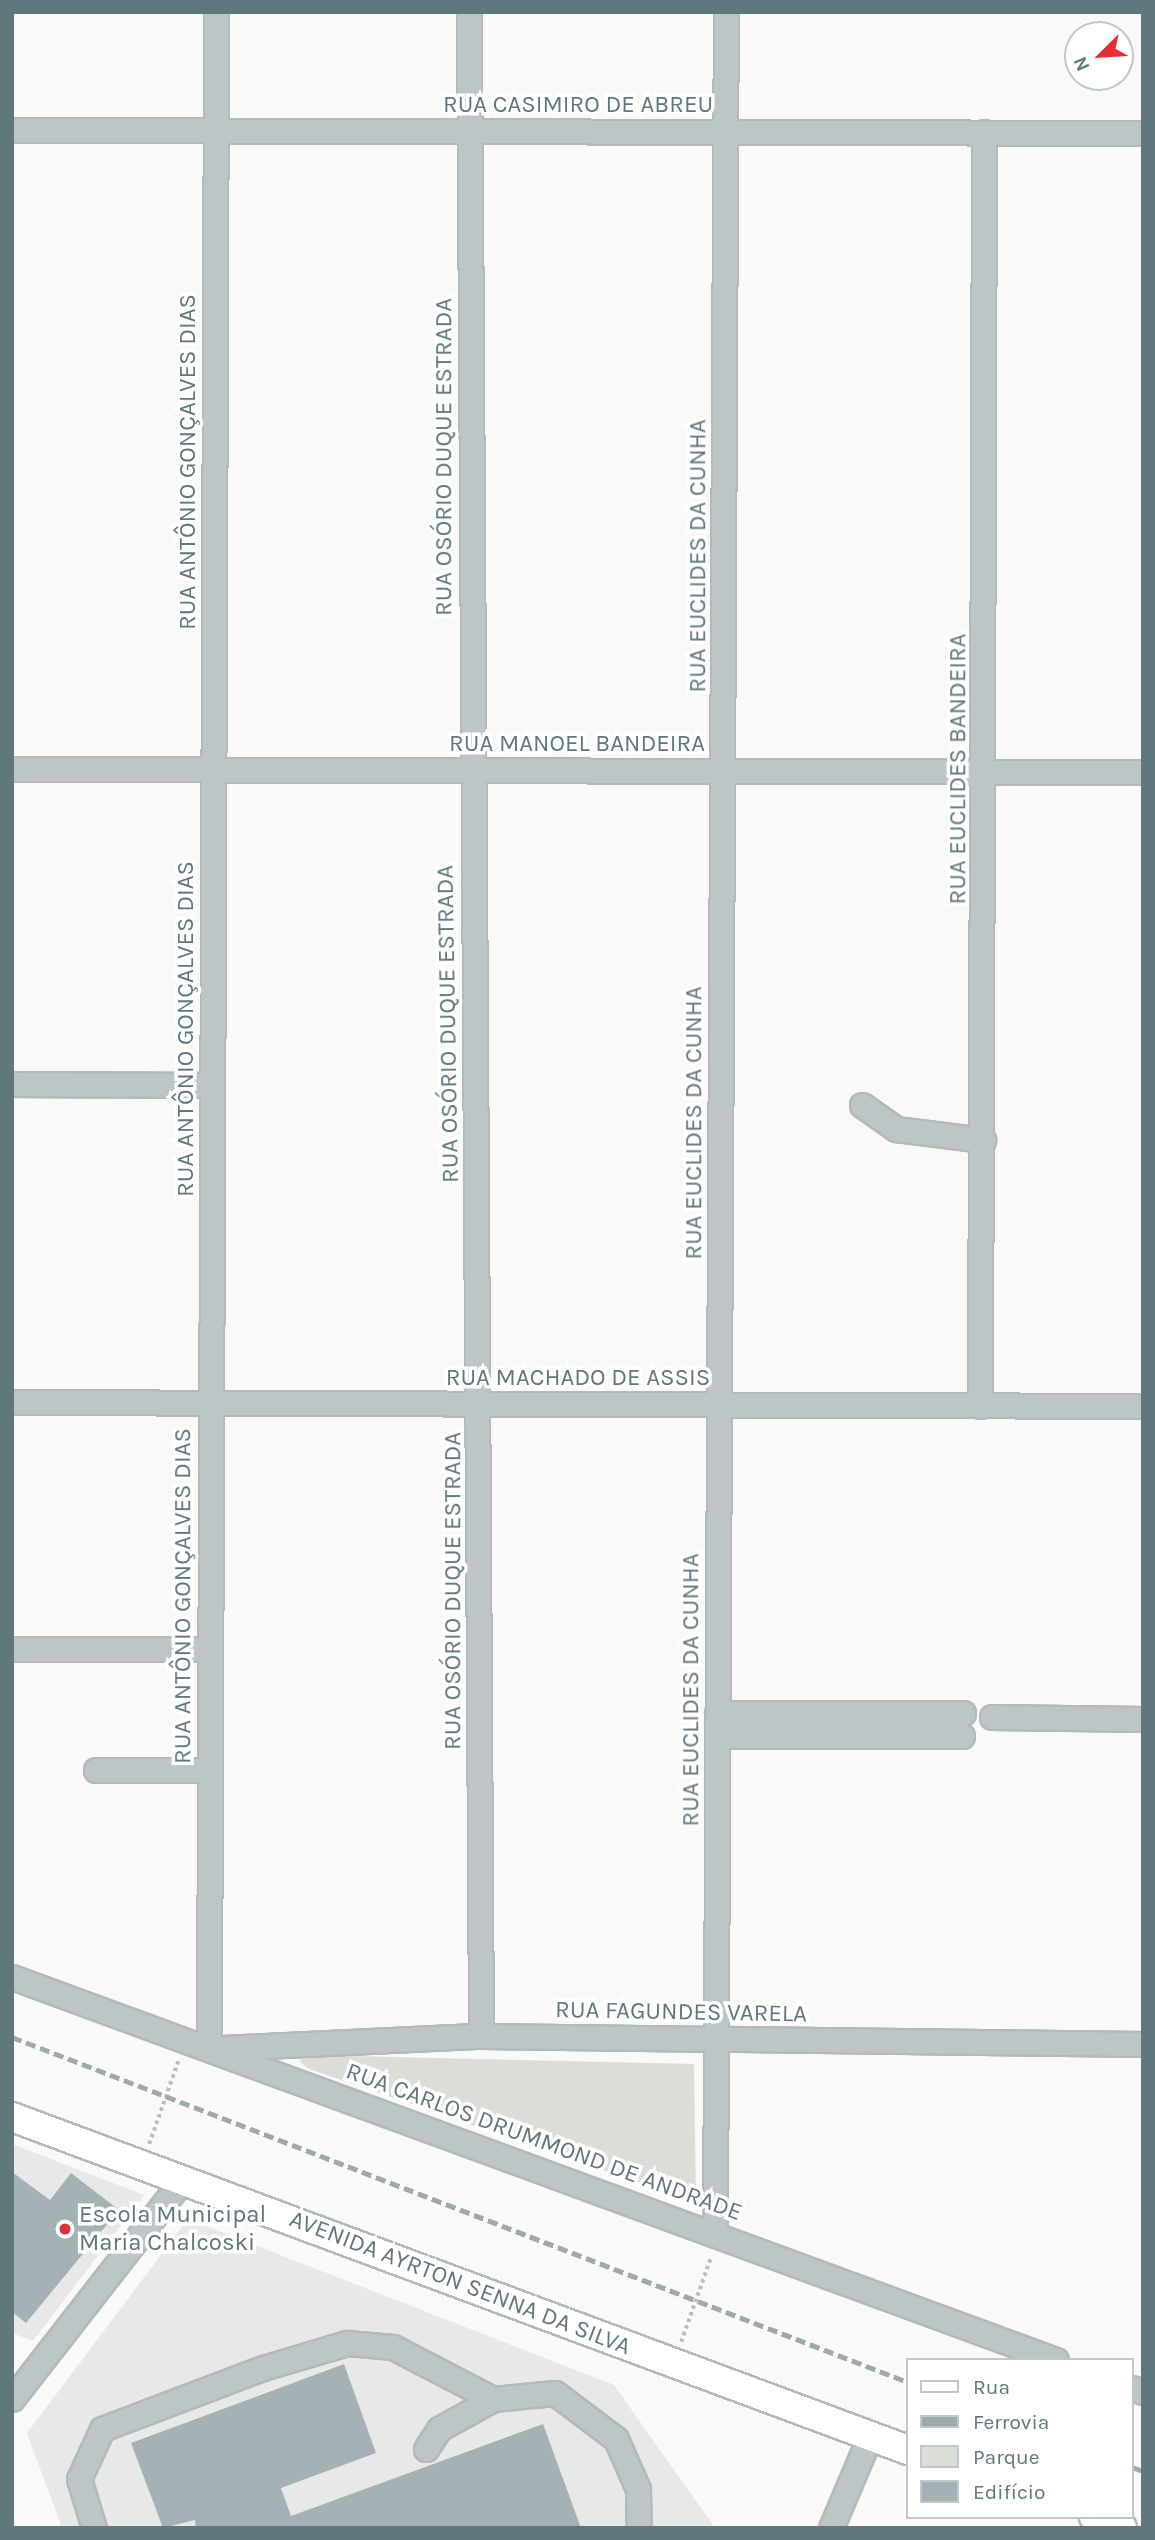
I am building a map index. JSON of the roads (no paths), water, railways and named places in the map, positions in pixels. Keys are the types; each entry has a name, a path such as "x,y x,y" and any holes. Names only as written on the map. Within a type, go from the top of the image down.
{"main road":[{"name":"AVENIDA AYRTON SENNA DA SILVA","path":"12,2117 184,2178 906,2448"},
{"path":"1099,2519 1122,2528"}],"street":[{"name":"RUA ANTÔNIO GONÇALVES DIAS","path":"214,2047 209,1649 216,12"},
{"name":"RUA OSÓRIO DUQUE ESTRADA","path":"469,12 471,771 479,1404 481,2036"},
{"name":"RUA EUCLIDES DA CUNHA","path":"717,2234 715,2038 726,12"},
{"name":"RUA CASIMIRO DE ABREU","path":"12,130 1143,133"},
{"name":"RUA EUCLIDES BANDEIRA","path":"980,1406 985,771 984,132"},
{"name":"RUA MANOEL BANDEIRA","path":"12,769 1143,772"},
{"path":"12,1084 212,1085"},
{"path":"863,1105 896,1129 983,1140"},
{"name":"RUA MACHADO DE ASSIS","path":"12,1402 1143,1406"},
{"path":"12,1649 209,1649"},
{"path":"992,1717 1143,1719"},
{"path":"717,1724 963,1724"},
{"path":"96,1770 209,1770"},
{"name":"RUA CARLOS DRUMMOND DE ANDRADE","path":"12,1977 214,2047 1051,2358"},
{"name":"RUA FAGUNDES VARELA","path":"214,2047 269,2041 481,2036 1143,2044"},
{"path":"12,2399 184,2178"},
{"path":"93,2528 79,2479 102,2429 263,2368 346,2343 393,2347 493,2399"},
{"path":"426,2449 439,2429 493,2399 555,2393 616,2440 638,2489 639,2528"},
{"path":"831,2528 870,2436"}],"railway":[{"path":"12,2037 906,2381"},
{"path":"1134,2468 1143,2471"}],"place":[{"name":"Escola Municipal Maria Chalcoski","path":"65,2229"}]}
